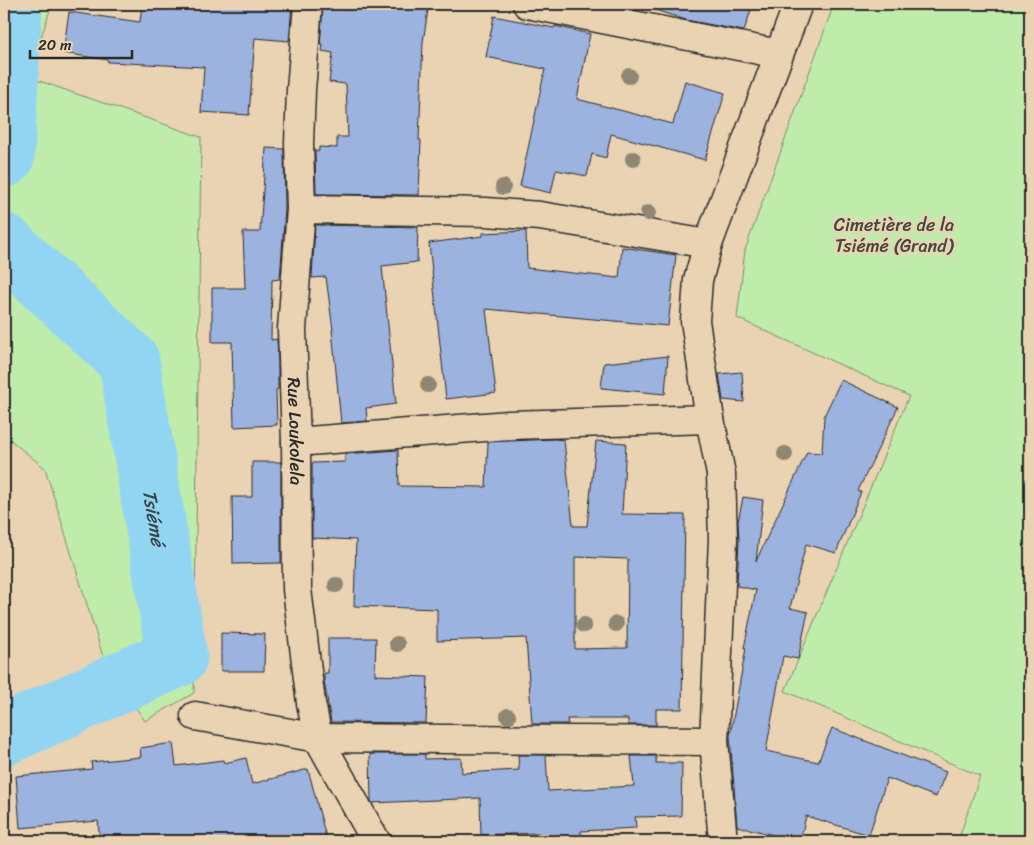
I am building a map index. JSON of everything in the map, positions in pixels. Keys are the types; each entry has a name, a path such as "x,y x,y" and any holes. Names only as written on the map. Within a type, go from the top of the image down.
{"street":[{"name":"Rue Loukolela","path":"308,4 299,143 301,210 292,329 296,442 297,589 311,703 318,738 376,841"},
{"path":"527,4 779,54"},
{"path":"723,841 714,741 723,539 721,474 710,419 695,321 698,280 708,244 798,4"},
{"path":"301,210 486,212 540,216 708,244"},
{"path":"296,442 508,425 710,419"},
{"path":"195,716 318,738 714,741"}],"green space":[{"path":"4,4 52,4 28,77 201,137 194,693 145,721 105,663 45,468 4,435"},
{"name":"Cimetière de la Tsiémé (Grand)","path":"834,4 1030,4 1030,841 958,841 980,776 785,691 909,396 737,318 745,250"},
{"path":"4,763 11,841 4,841"}],"building":[{"path":"142,4 292,4 289,41 255,38 249,115 201,112 204,67 108,62 108,60 63,53 69,12 140,22"},
{"path":"352,4 429,4 423,42 419,195 316,194 315,151 319,151 319,147 337,148 337,137 348,137 346,84 329,82 333,53 322,51 323,44 320,44 323,6 351,10"},
{"path":"656,4 753,4 744,31 686,20 655,10"},
{"path":"494,16 590,34 577,99 673,124 685,81 725,93 705,160 611,134 606,158 592,154 587,176 556,170 551,193 520,186 545,69 486,57"},
{"path":"266,148 284,149 285,209 280,279 272,280 271,340 277,339 278,362 278,389 276,390 277,425 234,427 232,342 212,342 212,288 245,288 243,232 260,232"},
{"path":"315,225 418,227 417,262 382,266 396,404 366,408 367,421 341,423 333,330 326,277 312,278"},
{"path":"526,231 527,268 619,278 622,247 676,255 668,326 486,309 496,393 446,399 429,243 483,236 483,233"},
{"path":"668,356 665,394 601,388 604,363"},
{"path":"742,372 744,402 723,400 719,374"},
{"path":"841,380 898,407 858,491 861,492 836,553 806,544 790,608 808,612 798,659 783,656 766,751 818,762 832,728 946,772 936,797 887,778 869,835 806,816 800,841 798,841 737,826 730,736 746,648 744,648 756,590 737,586 738,522 743,497 763,500 756,561 807,452 822,453 824,416"},
{"path":"564,440 573,526 587,526 596,441 626,443 622,514 685,515 682,709 656,709 656,725 628,725 628,719 567,719 568,724 532,724 526,638 437,641 437,609 354,606 356,540 312,538 312,463 345,462 345,454 398,450 399,486 486,487 488,442","holes":["575,557 628,559 627,648 575,649"]},
{"path":"252,462 281,462 281,563 233,564 232,497 252,497"},
{"path":"221,633 265,634 264,671 221,671"},
{"path":"328,638 376,638 375,675 428,677 426,723 331,722 324,681 324,673 328,673"},
{"path":"173,743 176,766 223,760 224,763 246,758 252,784 308,769 327,841 100,841 98,821 20,828 16,776 92,769 91,762 141,757 140,748"},
{"path":"370,754 425,754 425,759 461,758 462,773 519,770 518,755 546,755 548,791 634,786 631,756 656,756 656,763 682,763 681,816 635,817 636,828 581,831 581,841 540,841 539,833 481,835 480,798 372,803"}],"waterway":[{"name":"Tsiémé","path":"4,157 12,4"},
{"name":"Tsiémé","path":"4,244 129,361 177,657 4,735"}]}
